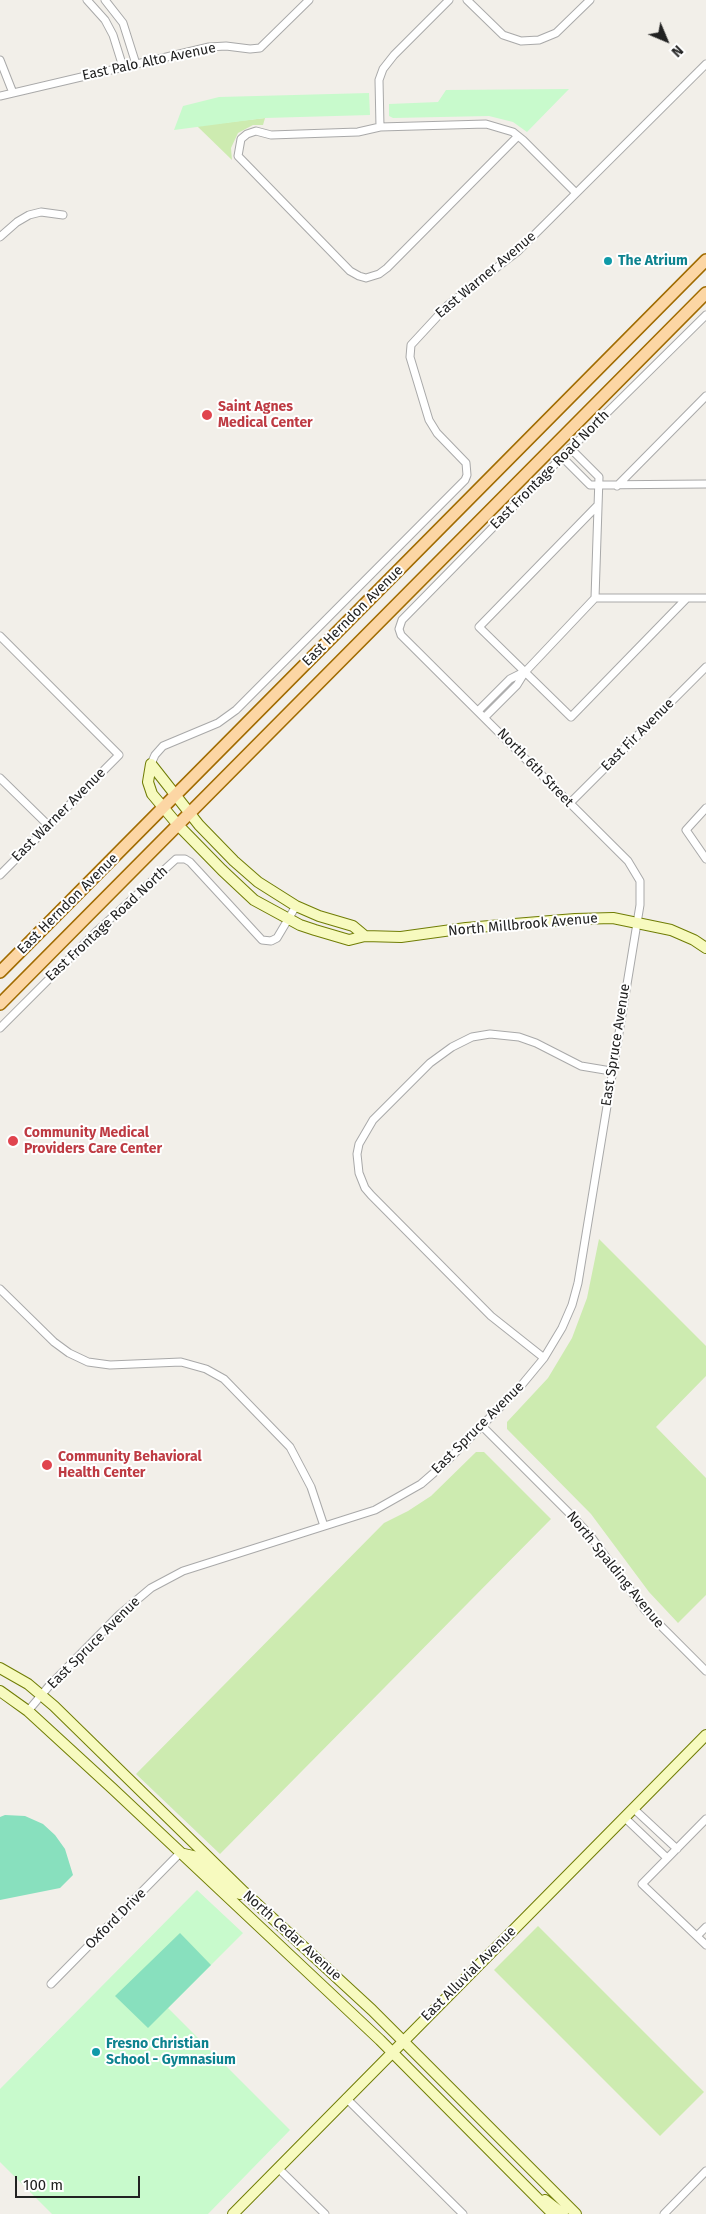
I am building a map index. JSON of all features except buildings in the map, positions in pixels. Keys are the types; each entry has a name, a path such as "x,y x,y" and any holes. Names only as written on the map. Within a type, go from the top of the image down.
{"main road":[{"name":"East Herndon Avenue","path":"0,972 706,260"},
{"name":"East Herndon Avenue","path":"0,1004 706,293"},
{"name":"North Millbrook Avenue","path":"151,764 189,814 246,872 296,906 318,916 353,926 365,936"},
{"name":"North Millbrook Avenue","path":"151,764 148,776 150,788 163,808 245,893 264,907 315,930 349,940 365,936 400,937 466,928 590,918 636,922 671,930 706,948"},
{"name":"North Cedar Avenue","path":"0,1668 17,1677 41,1696 244,1892 330,1970 576,2214"},
{"name":"North Cedar Avenue","path":"0,1691 28,1711 113,1789 392,2052 553,2214"},
{"name":"East Alluvial Avenue","path":"233,2214 706,1735"},
{"path":"180,1853 193,1856 231,1891 240,1894 244,1892"},
{"path":"528,2189 563,2214"}],"street":[{"path":"87,0 105,20 113,35 123,66"},
{"path":"105,0 124,23 136,64"},
{"name":"East Palo Alto Avenue","path":"0,96 209,47 226,46 250,50 260,48 309,0"},
{"path":"380,127 379,80 383,69 394,55 448,0"},
{"path":"467,0 503,35 520,41 539,40 556,33 590,0"},
{"path":"0,60 13,93"},
{"name":"East Warner Avenue","path":"151,764 155,755 163,746 218,723 236,710 465,480 466,463 431,425 410,357 409,348 418,336 444,310 517,252 706,64"},
{"path":"518,136 387,268 379,274 366,278 350,270 238,156 238,147 241,139 247,134 256,131 272,135 358,132 380,127 486,124 504,128 518,136 576,193"},
{"path":"0,236 29,216 41,212 63,215"},
{"name":"East Frontage Road North","path":"399,629 402,620 570,448 706,315"},
{"path":"616,486 706,396"},
{"path":"485,717 517,685 525,672 596,598 596,506 599,477 570,448"},
{"path":"562,457 590,485 706,484"},
{"path":"596,506 479,627 571,717 686,599"},
{"path":"596,598 706,598"},
{"name":"North 6th Street","path":"399,629 408,642 485,717 634,870 641,890 636,922"},
{"name":"East Warner Avenue","path":"0,636 119,755 0,875"},
{"name":"East Fir Avenue","path":"570,804 706,667"},
{"path":"478,711 510,679 525,672"},
{"path":"0,778 49,826"},
{"path":"706,808 686,830 706,859"},
{"name":"East Frontage Road North","path":"0,1028 97,930 176,860 185,859 190,862 262,940 271,941 277,938 296,906"},
{"name":"East Spruce Avenue","path":"28,1711 119,1615 151,1588 184,1570 375,1510 406,1493 431,1475 482,1426 520,1387 544,1358 562,1328 572,1305 578,1283 636,922"},
{"path":"544,1358 491,1316 371,1195 359,1173 357,1154 359,1144 373,1120 430,1063 452,1047 472,1037 490,1034 519,1037 536,1043 581,1066 612,1071"},
{"path":"0,1289 54,1342 69,1354 88,1362 110,1365 181,1362 206,1369 224,1379 290,1447 311,1487 324,1526"},
{"name":"North Spalding Avenue","path":"482,1426 589,1534 645,1610 706,1671"},
{"path":"634,1808 677,1849"},
{"path":"625,1818 667,1858"},
{"path":"706,1819 642,1884 706,1945"},
{"name":"Oxford Drive","path":"51,1984 180,1853"},
{"path":"697,1936 706,1927"},
{"path":"346,2098 463,2214"},
{"path":"278,2168 325,2214"},
{"path":"664,2214 706,2171"}],"green space":[{"path":"569,89 527,132 513,122 489,116 393,118 389,116 389,104 438,102 446,90"},
{"path":"369,93 370,115 265,118 174,130 183,106 219,97"},
{"path":"265,118 263,125 253,125 238,133 231,148 232,160 197,126"},
{"path":"599,1239 706,1346 706,1376 656,1427 706,1478 706,1595 678,1623 649,1592 591,1514 507,1429 507,1422 548,1378 572,1338 587,1298"},
{"path":"476,1452 484,1452 551,1519 220,1854 136,1774 384,1523 408,1511 431,1496"},
{"path":"5,1815 25,1816 43,1824 55,1835 65,1849 73,1875 60,1888 0,1900 0,1817"},
{"path":"197,1890 243,1933 168,2008 290,2130 208,2214 52,2214 0,2162 0,2089"},
{"path":"538,1926 704,2092 660,2136 494,1970"},
{"path":"180,1933 211,1965 148,2028 115,1996"}],"place":[{"name":"The Atrium","path":"608,261"},
{"name":"Saint Agnes Medical Center","path":"207,415"},
{"name":"Community Medical Providers Care Center","path":"13,1141"},
{"name":"Community Behavioral Health Center","path":"47,1465"},
{"name":"Fresno Christian School - Gymnasium","path":"96,2052"}]}
